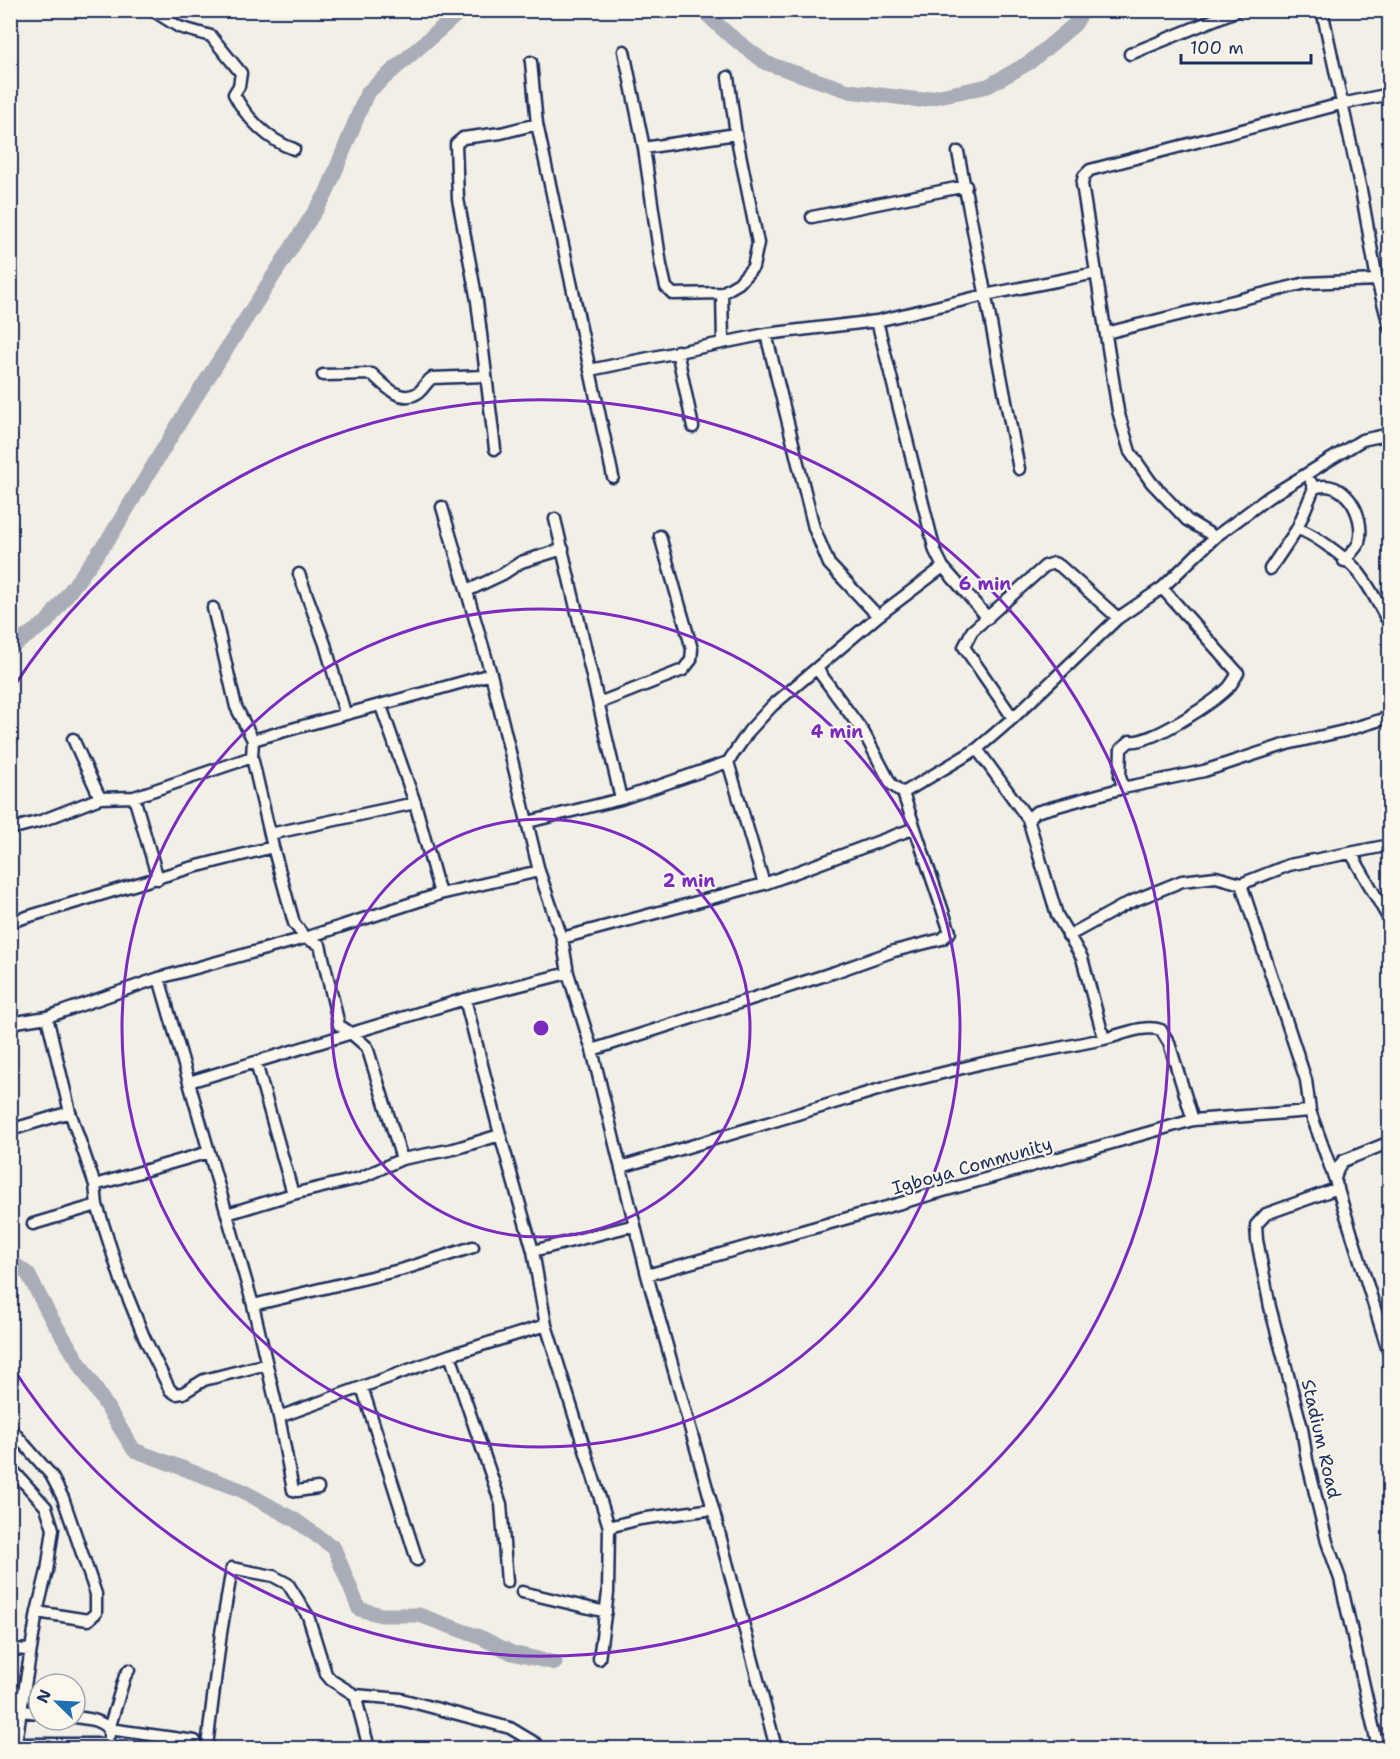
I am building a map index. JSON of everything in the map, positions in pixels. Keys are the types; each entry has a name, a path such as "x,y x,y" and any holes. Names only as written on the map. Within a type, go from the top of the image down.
{"street":[{"path":"152,10 179,27 211,36 241,73 239,86 234,94 251,120 281,145 294,149"},
{"path":"1130,54 1238,10"},
{"path":"1322,10 1389,329"},
{"path":"624,51 644,148 661,265 666,287 673,294 722,293 739,283 753,267 758,243 736,134 728,77"},
{"path":"531,62 537,124 613,477"},
{"path":"1215,537 1187,520 1151,482 1130,452 1118,411 1082,184 1084,176 1090,170 1341,104 1389,94"},
{"path":"495,449 477,302 458,199 456,144 463,138 501,133 537,124"},
{"path":"644,148 736,134"},
{"path":"958,152 1019,469"},
{"path":"812,217 966,186"},
{"path":"590,370 766,334 877,321 985,295 1096,273"},
{"path":"1106,333 1306,283 1377,280"},
{"path":"722,293 723,342"},
{"path":"877,321 935,551 943,567 988,618"},
{"path":"766,334 814,528 829,564 878,616"},
{"path":"677,351 693,428"},
{"path":"323,375 372,375 395,395 412,396 420,392 427,381 432,378 485,376"},
{"path":"903,793 976,749 1013,718 1118,618 1162,588 1215,537 1269,497 1362,440 1389,434"},
{"path":"1270,569 1297,529 1314,488 1308,473"},
{"path":"1314,488 1322,485 1332,487 1347,496 1356,507 1359,543 1344,561"},
{"path":"442,507 491,675 539,871 562,938 568,973 592,1050 647,1275 713,1509 776,1749"},
{"path":"555,519 621,799"},
{"path":"1297,529 1320,540 1358,571 1374,594 1386,618"},
{"path":"599,703 683,670 691,660 692,649 660,536"},
{"path":"467,591 503,574 520,562 562,549"},
{"path":"1013,718 964,647 972,631 1045,566 1054,563 1118,618"},
{"path":"528,822 621,799 728,762 749,731 772,706 878,616 943,567"},
{"path":"299,574 325,644 345,713"},
{"path":"1123,788 1120,776 1121,749 1130,741 1155,736 1196,711 1226,690 1238,673 1162,588"},
{"path":"213,608 236,707 254,740 252,757 294,923 305,938 320,945 339,1025 367,1047 402,1159"},
{"path":"592,1050 894,951 942,939 950,932 903,793 891,784 864,733 817,669"},
{"path":"254,740 345,713 381,706 491,675"},
{"path":"381,706 415,803 440,894"},
{"path":"1028,819 1036,812 1123,788 1204,771 1287,744 1344,731 1389,717"},
{"path":"73,739 100,798"},
{"path":"976,749 1028,819 1057,915 1082,958 1104,1039"},
{"path":"10,829 40,821 100,798 134,797 252,757"},
{"path":"728,762 764,884"},
{"path":"134,797 158,879"},
{"path":"270,834 415,803"},
{"path":"562,938 764,884 915,828"},
{"path":"1068,936 1128,903 1182,881 1216,878 1241,884 1289,865 1389,845"},
{"path":"10,922 190,868 273,847"},
{"path":"1351,853 1389,921"},
{"path":"10,1023 47,1017 159,978 305,938 440,894 539,871"},
{"path":"1241,884 1306,1080 1310,1110 1336,1184 1389,1357"},
{"path":"189,1082 465,999 568,973"},
{"path":"159,978 253,1305 293,1490 318,1488"},
{"path":"465,999 533,1251 546,1325 609,1527 608,1593 599,1659"},
{"path":"47,1017 70,1112 95,1185 97,1205 121,1280 144,1337 170,1390 176,1394 183,1393 204,1380 267,1364"},
{"path":"621,1167 894,1085 1141,1030 1161,1030 1169,1043 1193,1120"},
{"path":"256,1063 293,1194"},
{"name":"Igboya Community","path":"647,1275 1193,1120 1310,1110"},
{"path":"10,1130 70,1112"},
{"path":"227,1214 293,1194 360,1178 402,1159 454,1149 500,1135"},
{"path":"1336,1184 1338,1168 1343,1161 1389,1142"},
{"path":"95,1185 209,1152"},
{"name":"Stadium Road","path":"1336,1184 1266,1214 1256,1225 1257,1240 1270,1307 1302,1428 1307,1460 1327,1542 1340,1579 1378,1749"},
{"path":"33,1224 97,1205"},
{"path":"533,1251 635,1225"},
{"path":"253,1305 404,1269 473,1247"},
{"path":"279,1417 450,1355 546,1325"},
{"path":"450,1355 501,1504 507,1582"},
{"path":"362,1387 417,1560"},
{"path":"10,1428 51,1475 74,1527 96,1594 96,1613 88,1620 37,1612"},
{"path":"10,1467 46,1507 53,1529 15,1746 110,1746 109,1729 125,1676 129,1670"},
{"path":"609,1527 640,1519 713,1509"},
{"path":"207,1746 221,1633 232,1568 273,1576 288,1584 308,1617 326,1674 331,1680 355,1695 400,1699 510,1728 535,1743 540,1749"},
{"path":"522,1592 606,1612"},
{"path":"10,1649 30,1650"},
{"path":"355,1695 369,1749"},
{"path":"22,1711 27,1712"},
{"path":"87,1719 102,1722 109,1729 220,1749"}],"waterway":[{"path":"10,648 47,622 110,537 184,415 326,194 367,93 462,10"},
{"path":"702,10 728,34 766,63 849,91 920,100 988,86 1030,62 1075,24 1083,10"},
{"path":"10,1261 28,1274 50,1316 134,1450 241,1490 295,1520 334,1548 359,1609 381,1615 419,1615 482,1638 512,1653 555,1663"}]}
